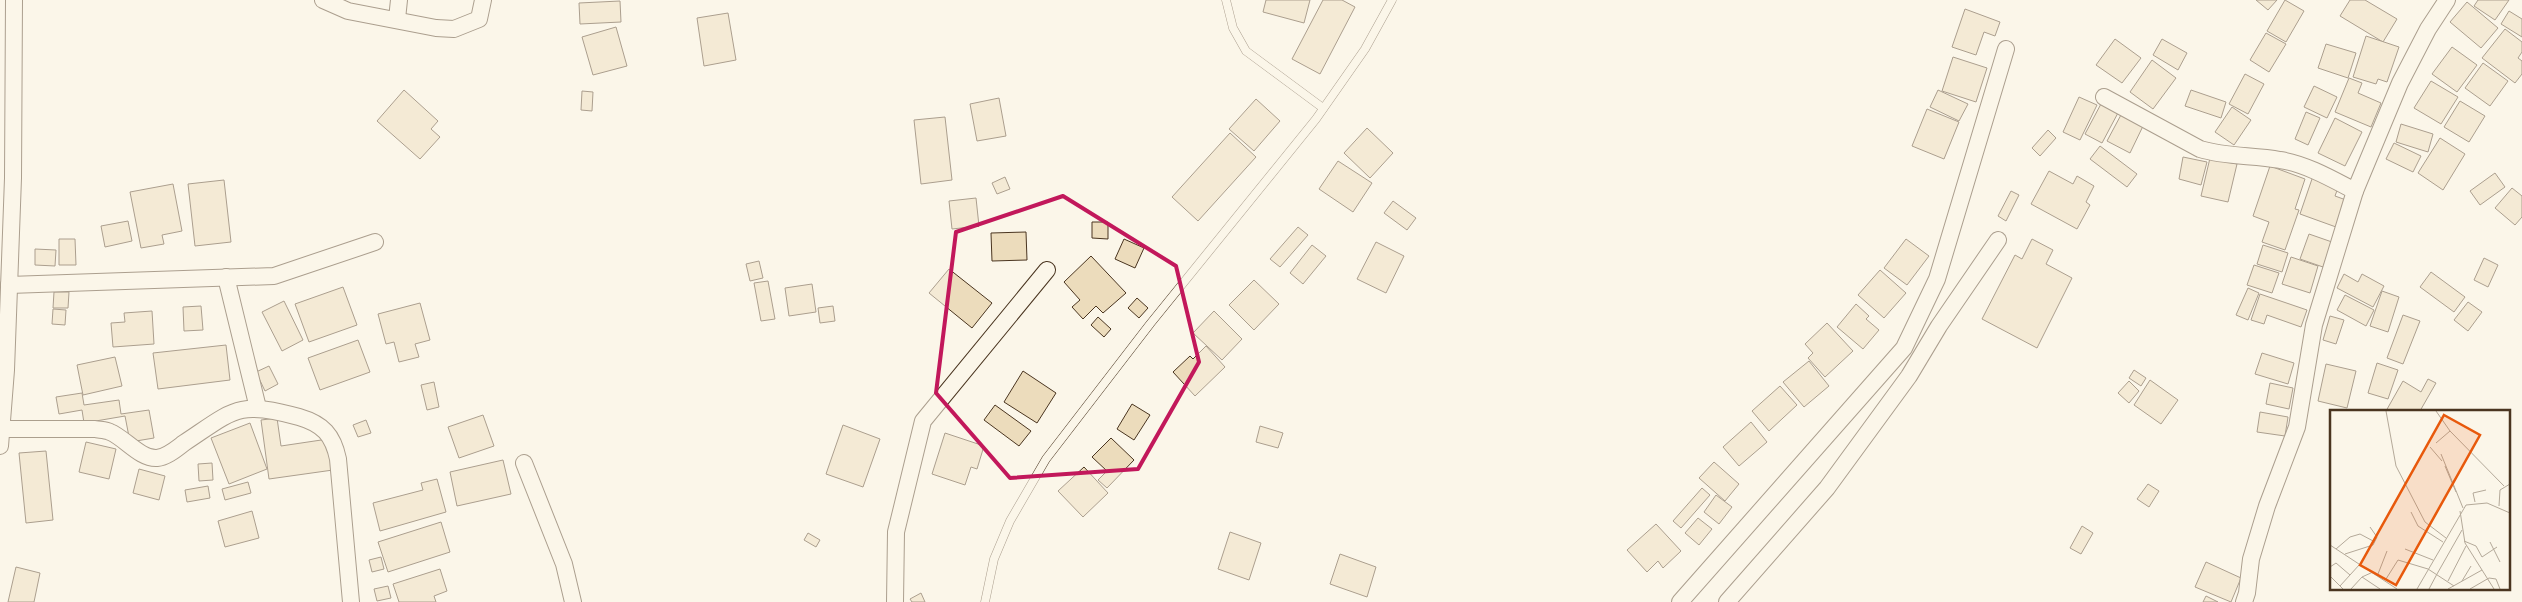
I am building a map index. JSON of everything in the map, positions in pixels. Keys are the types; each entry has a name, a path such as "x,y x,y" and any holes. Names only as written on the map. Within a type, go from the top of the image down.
{"street":[{"path":"0,446 9,284 6,210 14,0"},
{"path":"323,0 348,11 436,28 454,29 479,19 483,0"},
{"path":"397,20 398,0"},
{"path":"2244,602 2256,541 2297,427 2314,325 2355,191 2400,83 2447,0"},
{"path":"1680,602 1904,348 1937,279 2006,49"},
{"path":"2104,97 2200,149 2213,153 2281,160 2321,174 2355,191"},
{"path":"1727,602 1827,488 1909,376 1939,326 1998,240"},
{"path":"9,284 274,276 375,242"},
{"path":"895,602 896,532 923,421 1047,270"},
{"path":"226,277 258,408"},
{"path":"2,429 103,430 117,436 142,454 156,458 168,454 232,412 268,408 310,421 325,431 334,441 338,459 350,602"},
{"path":"524,462 564,564 573,602"}],"lane":[{"path":"1226,0 1233,28 1246,51 1324,108"},
{"path":"985,602 994,559 1010,520 1046,459 1150,324 1324,108 1365,49 1392,0"}],"highlighted area":[{"path":"1063,196 1176,266 1199,362 1138,469 1010,478 936,393 956,232"}],"building":[{"path":"1266,0 1310,0 1304,23 1263,12"},
{"path":"1323,0 1342,0 1355,7 1320,74 1292,59"},
{"path":"2256,0 2277,0 2268,10"},
{"path":"2285,0 2304,11 2286,42 2267,31"},
{"path":"2350,0 2365,0 2397,19 2383,42 2340,16"},
{"path":"2478,0 2509,0 2495,20 2474,6"},
{"path":"620,1 621,22 580,24 579,3"},
{"path":"2467,2 2498,28 2481,48 2450,22"},
{"path":"1965,9 2000,22 1995,36 1984,32 1976,55 1952,47"},
{"path":"2509,11 2522,19 2522,37 2501,24"},
{"path":"728,13 736,60 704,66 697,18"},
{"path":"616,27 627,66 593,75 582,37"},
{"path":"2505,29 2522,42 2522,52 2518,58 2522,61 2522,74 2515,83 2482,58"},
{"path":"2266,33 2286,44 2269,72 2250,60"},
{"path":"2366,36 2399,47 2387,82 2378,79 2376,84 2353,77"},
{"path":"2115,39 2141,58 2122,83 2096,65"},
{"path":"2162,39 2187,53 2178,70 2153,55"},
{"path":"2326,44 2356,53 2348,78 2318,68"},
{"path":"2452,47 2477,65 2457,92 2432,74"},
{"path":"1953,57 1987,68 1976,102 1942,91"},
{"path":"2152,60 2176,78 2153,109 2130,92"},
{"path":"2483,63 2508,81 2490,106 2465,88"},
{"path":"2245,74 2264,84 2248,114 2229,104"},
{"path":"2349,78 2362,83 2358,93 2381,103 2371,127 2335,112"},
{"path":"2431,81 2458,97 2441,124 2414,108"},
{"path":"2314,86 2337,97 2327,118 2304,107"},
{"path":"404,90 438,121 431,129 440,137 420,159 377,121"},
{"path":"1938,90 1968,104 1959,121 1930,107"},
{"path":"2191,90 2226,102 2221,118 2185,106"},
{"path":"582,91 593,92 592,111 581,110"},
{"path":"2079,97 2097,105 2080,140 2063,132"},
{"path":"999,98 1006,136 977,141 970,104"},
{"path":"1256,99 1280,121 1254,151 1229,129"},
{"path":"2460,101 2485,116 2469,142 2444,127"},
{"path":"2102,102 2119,111 2102,143 2085,134"},
{"path":"2232,107 2251,120 2234,145 2215,132"},
{"path":"1927,109 1959,122 1944,159 1912,146"},
{"path":"2306,112 2320,118 2308,145 2295,139"},
{"path":"2122,113 2144,124 2130,153 2107,141"},
{"path":"945,117 952,180 921,184 914,120"},
{"path":"2335,118 2362,132 2345,166 2318,153"},
{"path":"2401,124 2433,134 2428,152 2396,142"},
{"path":"1367,128 1393,153 1370,178 1344,153"},
{"path":"2048,130 2056,138 2040,156 2032,148"},
{"path":"1230,133 1256,157 1198,221 1172,197"},
{"path":"2440,138 2465,154 2443,190 2418,173"},
{"path":"2394,143 2421,156 2413,172 2386,159"},
{"path":"2100,146 2137,174 2127,187 2090,159"},
{"path":"2183,157 2207,162 2201,185 2179,179"},
{"path":"2210,158 2237,164 2228,202 2201,196"},
{"path":"1338,161 1372,183 1353,212 1319,189"},
{"path":"2270,166 2305,179 2295,209 2299,210 2285,250 2262,242 2269,222 2253,216"},
{"path":"2049,171 2073,184 2077,176 2094,186 2086,202 2090,205 2077,229 2031,204"},
{"path":"2495,173 2505,187 2480,205 2470,191"},
{"path":"2313,176 2339,185 2335,196 2346,200 2336,227 2300,214"},
{"path":"1005,177 1010,189 997,194 992,183"},
{"path":"224,180 231,242 195,246 188,184"},
{"path":"173,184 182,231 162,235 164,244 141,248 130,192"},
{"path":"2512,188 2522,196 2522,217 2515,225 2495,208"},
{"path":"2011,191 2019,195 2006,221 1998,216"},
{"path":"976,198 979,226 952,229 949,201"},
{"path":"1393,201 1416,218 1407,230 1384,213"},
{"path":"128,221 132,241 105,247 101,226"},
{"path":"1092,222 1108,222 1108,239 1092,238"},
{"path":"1298,227 1308,235 1280,267 1270,259"},
{"path":"1026,232 1027,260 992,261 991,233"},
{"path":"2309,234 2332,242 2323,267 2300,259"},
{"path":"59,239 75,239 76,265 59,265"},
{"path":"1124,239 1144,248 1135,268 1115,259"},
{"path":"1906,239 1929,256 1907,285 1884,268"},
{"path":"2032,239 2053,250 2046,264 2072,278 2037,348 1982,319 2015,255 2022,259"},
{"path":"1376,242 1404,256 1386,293 1357,279"},
{"path":"1312,245 1326,256 1303,284 1290,273"},
{"path":"2263,245 2288,253 2282,272 2257,264"},
{"path":"35,249 56,250 55,266 35,265"},
{"path":"1091,256 1126,293 1103,313 1096,306 1083,319 1072,307 1080,300 1064,282"},
{"path":"2291,257 2318,266 2310,293 2282,284"},
{"path":"2484,258 2498,265 2488,287 2474,280"},
{"path":"759,261 763,278 750,281 746,264"},
{"path":"2254,265 2279,273 2272,293 2247,285"},
{"path":"949,269 992,303 972,328 929,293"},
{"path":"1880,270 1906,293 1884,318 1858,295"},
{"path":"2431,272 2465,297 2454,312 2420,287"},
{"path":"2344,274 2358,282 2362,274 2384,286 2373,307 2337,288"},
{"path":"1254,280 1279,304 1254,330 1229,305"},
{"path":"768,281 775,319 761,321 754,283"},
{"path":"812,284 816,312 789,316 785,288"},
{"path":"343,287 357,325 309,342 295,304"},
{"path":"2248,288 2259,293 2248,320 2236,315"},
{"path":"2382,291 2399,297 2388,332 2370,326"},
{"path":"54,292 69,292 68,308 53,308"},
{"path":"2260,294 2307,310 2301,327 2267,315 2264,324 2251,320"},
{"path":"2345,295 2374,310 2366,326 2337,310"},
{"path":"1137,298 1148,308 1139,318 1128,308"},
{"path":"284,301 303,340 282,351 262,312"},
{"path":"2468,302 2482,312 2468,331 2454,320"},
{"path":"420,303 430,340 415,344 419,357 399,362 394,342 386,344 378,314"},
{"path":"1856,304 1869,316 1866,319 1879,330 1863,349 1837,327"},
{"path":"201,306 203,330 184,331 183,307"},
{"path":"833,306 835,321 820,323 818,308"},
{"path":"53,309 66,310 65,325 52,324"},
{"path":"152,311 154,344 113,347 111,323 125,322 124,313"},
{"path":"1214,311 1242,339 1222,360 1193,333"},
{"path":"2403,315 2420,321 2403,364 2387,358"},
{"path":"2330,316 2344,320 2336,344 2323,340"},
{"path":"1098,317 1111,329 1104,337 1091,325"},
{"path":"1827,323 1853,351 1825,377 1808,358 1813,353 1805,344"},
{"path":"358,340 370,372 320,390 308,358"},
{"path":"226,345 230,380 158,389 153,353"},
{"path":"1206,346 1225,367 1195,396 1173,372 1190,356 1193,359"},
{"path":"2262,353 2294,363 2288,384 2255,374"},
{"path":"115,357 122,386 83,395 77,365"},
{"path":"1809,361 1829,386 1804,407 1783,382"},
{"path":"2377,363 2398,370 2388,399 2368,393"},
{"path":"2326,364 2356,371 2347,408 2318,401"},
{"path":"269,366 278,384 265,391 256,372"},
{"path":"2134,370 2146,378 2141,386 2129,378"},
{"path":"1023,371 1056,393 1037,423 1004,402"},
{"path":"2428,379 2436,383 2421,410 2387,410 2403,381 2421,392"},
{"path":"2150,380 2178,400 2161,424 2134,405"},
{"path":"2129,381 2139,391 2129,403 2118,393"},
{"path":"434,382 439,407 427,410 421,385"},
{"path":"2270,383 2293,388 2289,409 2266,404"},
{"path":"1780,386 1797,405 1769,431 1752,411"},
{"path":"82,393 84,405 119,400 121,414 149,410 154,438 130,442 125,416 84,423 82,410 59,414 56,397"},
{"path":"1132,404 1150,415 1134,440 1117,429"},
{"path":"995,405 1031,431 1019,446 984,420"},
{"path":"2260,412 2288,417 2285,436 2257,432"},
{"path":"483,415 494,446 459,458 448,427"},
{"path":"277,418 281,446 328,439 333,470 269,479 261,420"},
{"path":"366,420 371,433 358,437 353,425"},
{"path":"1751,422 1767,442 1739,466 1723,447"},
{"path":"250,423 267,469 229,484 211,438"},
{"path":"843,425 880,439 863,487 826,474"},
{"path":"1260,426 1283,433 1278,448 1256,442"},
{"path":"945,433 984,446 977,469 971,467 965,485 932,474"},
{"path":"1111,438 1134,460 1107,488 1098,480 1107,471 1092,457"},
{"path":"86,442 116,449 109,479 79,472"},
{"path":"46,451 53,520 26,523 19,453"},
{"path":"503,460 511,494 457,506 450,472"},
{"path":"1714,462 1739,484 1725,501 1699,478"},
{"path":"212,463 213,480 199,481 198,464"},
{"path":"1084,467 1108,493 1083,517 1058,491"},
{"path":"139,469 165,476 159,500 133,493"},
{"path":"437,479 446,512 380,531 373,503 423,490 421,483"},
{"path":"248,482 251,493 225,500 222,489"},
{"path":"2148,484 2159,491 2149,507 2137,499"},
{"path":"208,486 210,498 187,502 185,490"},
{"path":"1702,488 1710,495 1681,528 1673,521"},
{"path":"1716,495 1732,507 1719,524 1704,512"},
{"path":"252,511 259,538 225,547 218,521"},
{"path":"1698,518 1712,529 1699,545 1685,533"},
{"path":"441,522 450,552 388,572 378,542"},
{"path":"1656,524 1681,551 1663,568 1658,561 1647,572 1627,550"},
{"path":"2082,526 2093,533 2081,554 2070,548"},
{"path":"1230,532 1261,543 1249,580 1218,569"},
{"path":"808,533 820,540 816,547 804,540"},
{"path":"1340,554 1376,567 1367,597 1330,584"},
{"path":"381,557 384,569 372,572 369,560"},
{"path":"2206,562 2241,578 2231,602 2195,587"},
{"path":"16,567 40,573 34,602 8,602"},
{"path":"440,569 447,591 434,596 436,602 399,602 393,584"},
{"path":"388,586 391,598 377,601 374,589"},
{"path":"921,593 925,602 912,602 910,599"},
{"path":"2206,596 2218,602 2203,602"}]}
